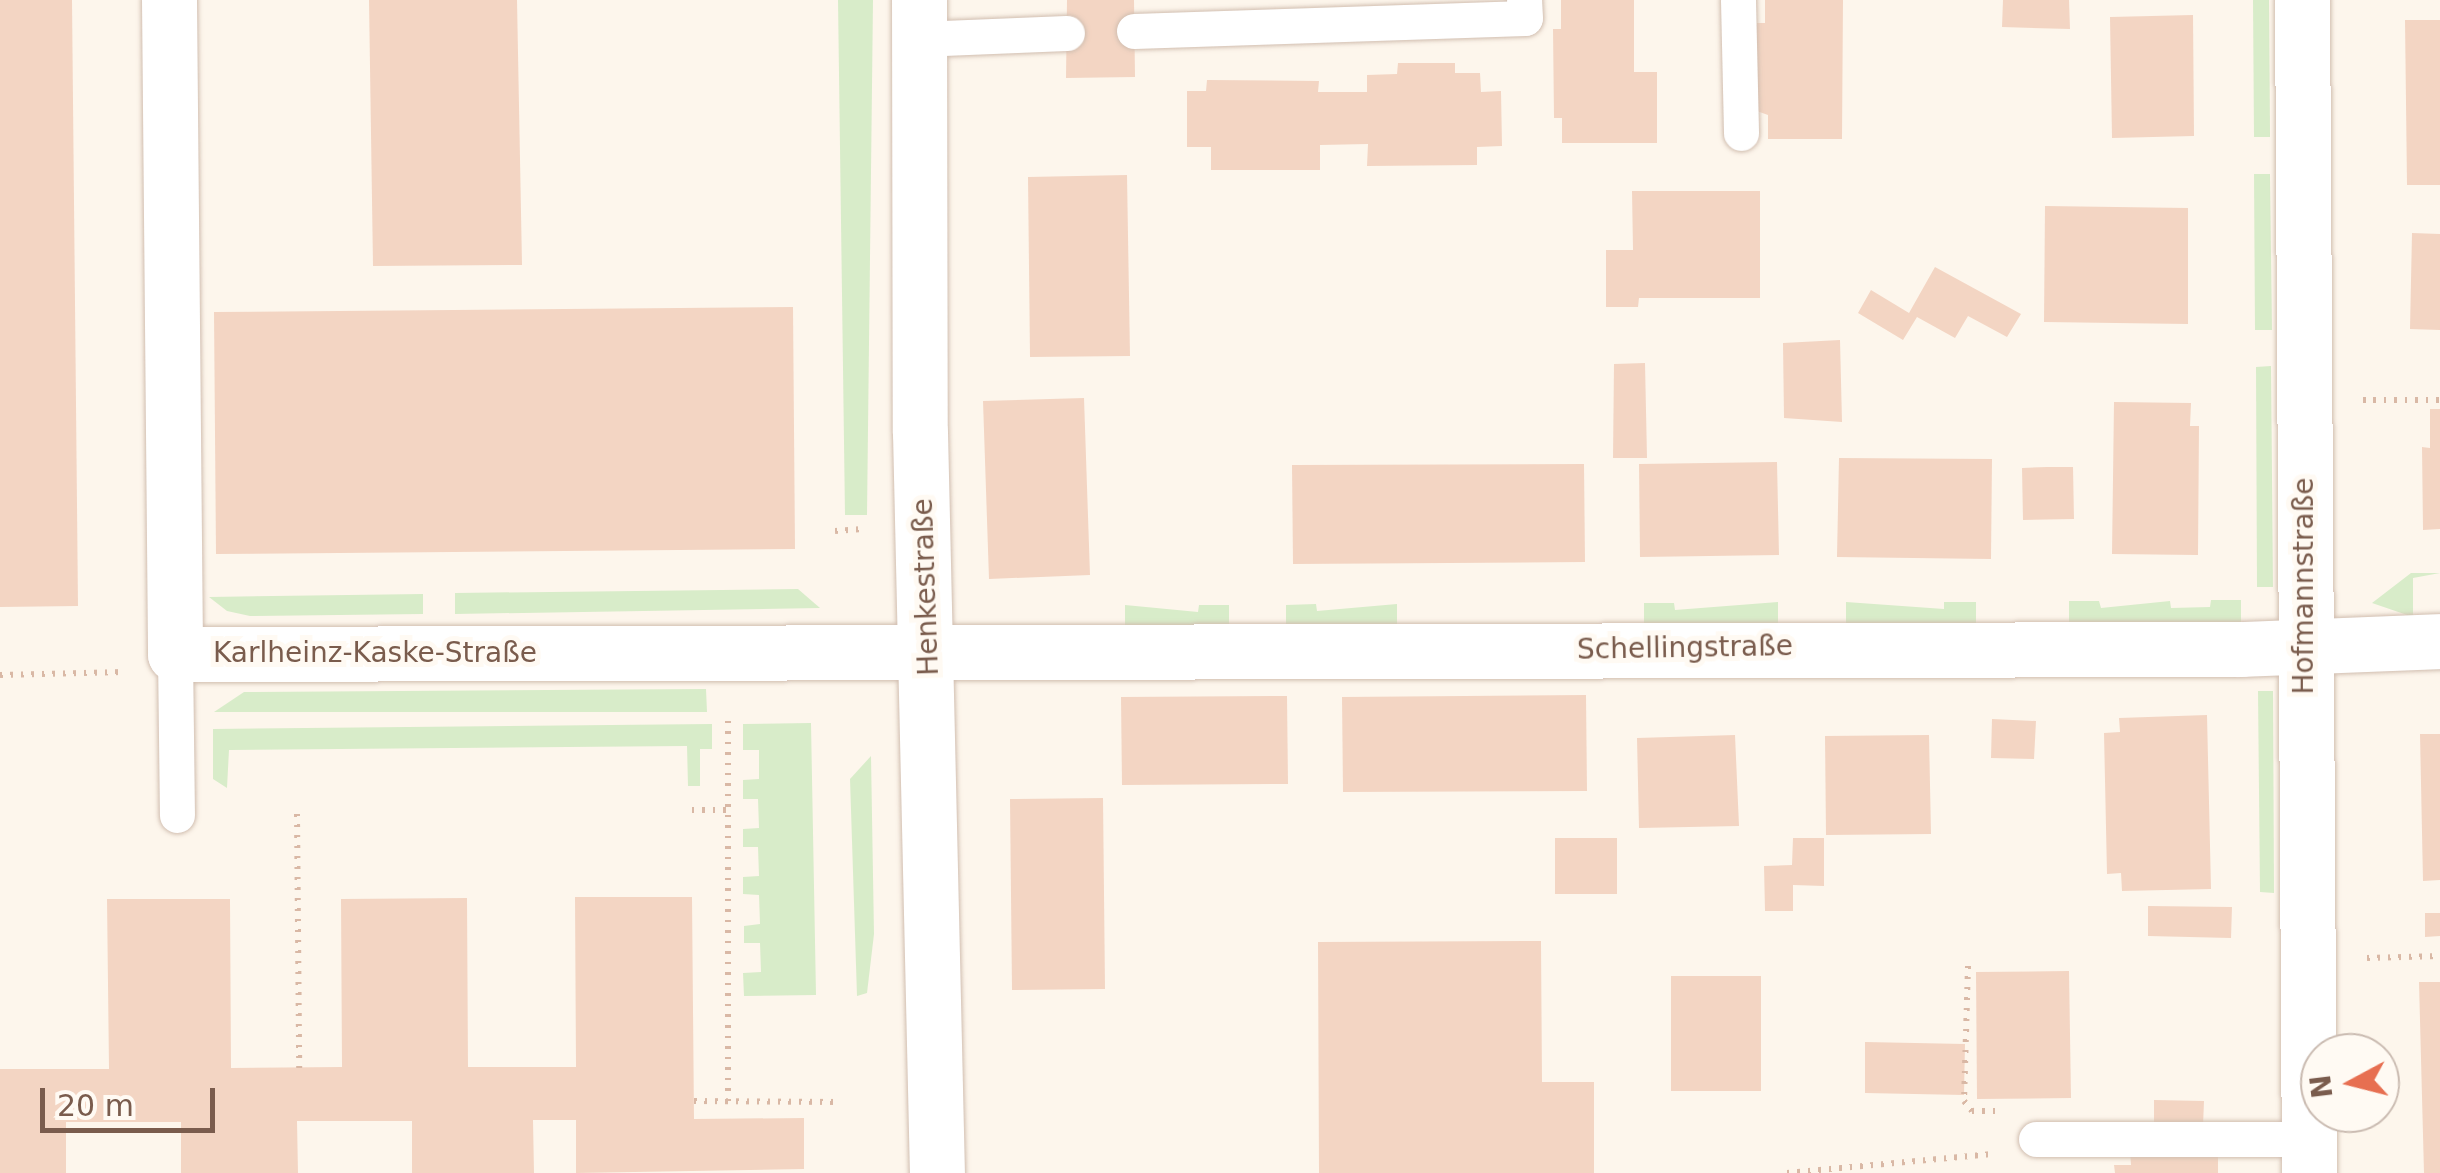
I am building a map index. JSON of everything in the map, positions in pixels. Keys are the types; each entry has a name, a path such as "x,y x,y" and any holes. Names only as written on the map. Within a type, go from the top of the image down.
{"street":[{"name":"Karlheinz-Kaske-Straße","path":"169,0 175,654 929,649"},
{"name":"Hofmannstraße","path":"2302,0 2308,1156"},
{"name":"Henkestraße","path":"918,20 920,432 929,649 937,1173"},
{"name":"Schellingstraße","path":"929,649 2305,646 2440,642"}],"lane":[{"path":"1134,31 1307,13 1525,18 1524,0"},
{"path":"1738,0 1741,133"},
{"path":"918,20 1067,32"},
{"path":"175,654 178,816"},
{"path":"2036,1139 2308,1156"}],"path":[{"path":"2362,400 2440,400"},
{"path":"0,676 136,672 175,654"},
{"path":"728,718 728,1102"},
{"path":"692,810 728,810"},
{"path":"297,814 299,1068"},
{"path":"2366,958 2440,956"},
{"path":"1968,966 1964,1101 1972,1111 2006,1111"},
{"path":"694,1101 840,1102"},
{"path":"1787,1173 2031,1150 2036,1139"}],"green space":[{"path":"838,0 873,0 867,515 845,515"},
{"path":"2253,0 2269,0 2270,137 2254,137"},
{"path":"2254,174 2270,174 2272,330 2255,330"},
{"path":"2271,366 2273,587 2257,587 2256,367"},
{"path":"2411,573 2440,573 2413,578 2413,617 2372,603"},
{"path":"798,589 820,608 455,614 455,593"},
{"path":"423,594 423,614 250,616 227,611 209,597"},
{"path":"2211,600 2241,600 2241,624 2069,626 2069,601 2099,601 2101,608 2170,601 2171,608 2210,607"},
{"path":"1778,602 1778,627 1644,628 1644,603 1674,603 1675,610"},
{"path":"1846,602 1944,609 1944,602 1976,602 1976,626 1846,626"},
{"path":"1316,604 1317,611 1397,604 1397,629 1286,629 1286,605"},
{"path":"1125,605 1198,612 1199,605 1229,605 1229,630 1125,630"},
{"path":"706,689 707,712 214,712 244,692"},
{"path":"2258,691 2273,691 2274,893 2260,892"},
{"path":"811,723 816,995 744,996 743,973 761,972 760,943 744,943 744,926 760,924 759,895 743,894 743,877 759,876 758,847 743,847 743,829 759,828 758,799 743,799 743,780 759,779 759,750 743,750 743,724"},
{"path":"712,724 712,749 700,749 700,786 688,786 687,746 229,750 227,788 213,779 213,729"},
{"path":"871,756 874,934 867,993 857,996 850,779"}],"building":[{"path":"0,0 72,0 78,606 0,607"},
{"path":"369,0 517,0 522,265 373,266"},
{"path":"1067,0 1134,0 1135,77 1066,78"},
{"path":"1561,0 1634,0 1634,72 1657,72 1657,143 1562,143 1562,118 1554,118 1553,29 1561,29"},
{"path":"1765,0 1843,0 1842,139 1768,139 1768,115 1751,109 1751,23 1765,23"},
{"path":"2003,0 2069,0 2070,29 2002,27"},
{"path":"2193,15 2194,136 2112,138 2110,17"},
{"path":"2405,20 2440,20 2440,185 2407,185"},
{"path":"1398,63 1455,63 1455,73 1480,73 1481,92 1501,91 1502,146 1477,147 1477,165 1367,166 1368,144 1320,145 1320,170 1211,170 1211,147 1187,147 1187,91 1206,91 1207,80 1319,81 1318,92 1367,92 1367,75 1397,74"},
{"path":"1127,175 1130,356 1030,357 1028,177"},
{"path":"1632,191 1760,191 1760,298 1639,298 1638,307 1606,307 1606,250 1633,250"},
{"path":"2045,206 2188,208 2188,324 2044,322"},
{"path":"2412,233 2440,234 2440,330 2410,329"},
{"path":"1935,267 2021,314 2007,337 1968,316 1955,338 1917,317 1903,340 1858,313 1871,290 1909,313"},
{"path":"793,307 795,549 216,554 214,312"},
{"path":"1840,340 1842,422 1784,418 1783,343"},
{"path":"1645,363 1647,458 1613,458 1614,364"},
{"path":"1084,398 1090,575 989,579 983,401"},
{"path":"2114,402 2191,403 2190,426 2199,426 2198,555 2112,554"},
{"path":"2430,409 2440,409 2440,529 2423,530 2422,447 2430,448"},
{"path":"1839,458 1992,459 1991,559 1837,557"},
{"path":"1777,462 1779,555 1640,557 1639,464"},
{"path":"1584,464 1585,562 1293,564 1292,465"},
{"path":"2073,467 2074,519 2023,520 2022,468"},
{"path":"1586,695 1587,791 1343,792 1342,697"},
{"path":"1287,696 1288,784 1122,785 1121,697"},
{"path":"2207,715 2211,889 2122,891 2121,873 2107,874 2104,733 2120,732 2119,718"},
{"path":"1992,719 2036,721 2034,759 1991,758"},
{"path":"2420,734 2440,734 2440,880 2423,881"},
{"path":"1735,735 1739,826 1639,828 1637,738"},
{"path":"1929,735 1931,834 1826,835 1825,736"},
{"path":"1103,798 1105,989 1012,990 1010,799"},
{"path":"1555,838 1617,838 1617,894 1555,894"},
{"path":"1793,838 1824,838 1824,886 1793,885 1793,911 1765,911 1764,866 1792,865"},
{"path":"575,897 692,897 694,1119 804,1118 804,1169 576,1173 576,1120 533,1120 534,1173 412,1173 412,1121 297,1121 298,1173 181,1173 181,1122 66,1122 66,1173 0,1173 0,1069 109,1069 107,899 230,899 231,1068 342,1067 341,899 467,898 468,1067 576,1067"},
{"path":"2148,906 2232,907 2231,938 2148,936"},
{"path":"2425,913 2440,913 2440,936 2425,937"},
{"path":"1541,941 1542,1082 1594,1082 1594,1173 1319,1173 1318,942"},
{"path":"2069,971 2071,1098 1977,1099 1976,972"},
{"path":"1671,976 1761,976 1761,1091 1671,1091"},
{"path":"2419,982 2440,982 2440,1173 2424,1173"},
{"path":"1865,1042 1965,1044 1964,1095 1865,1093"},
{"path":"2154,1100 2204,1101 2203,1126 2154,1125"},
{"path":"2218,1149 2218,1173 2115,1173 2114,1165 2131,1165 2130,1150"}]}
